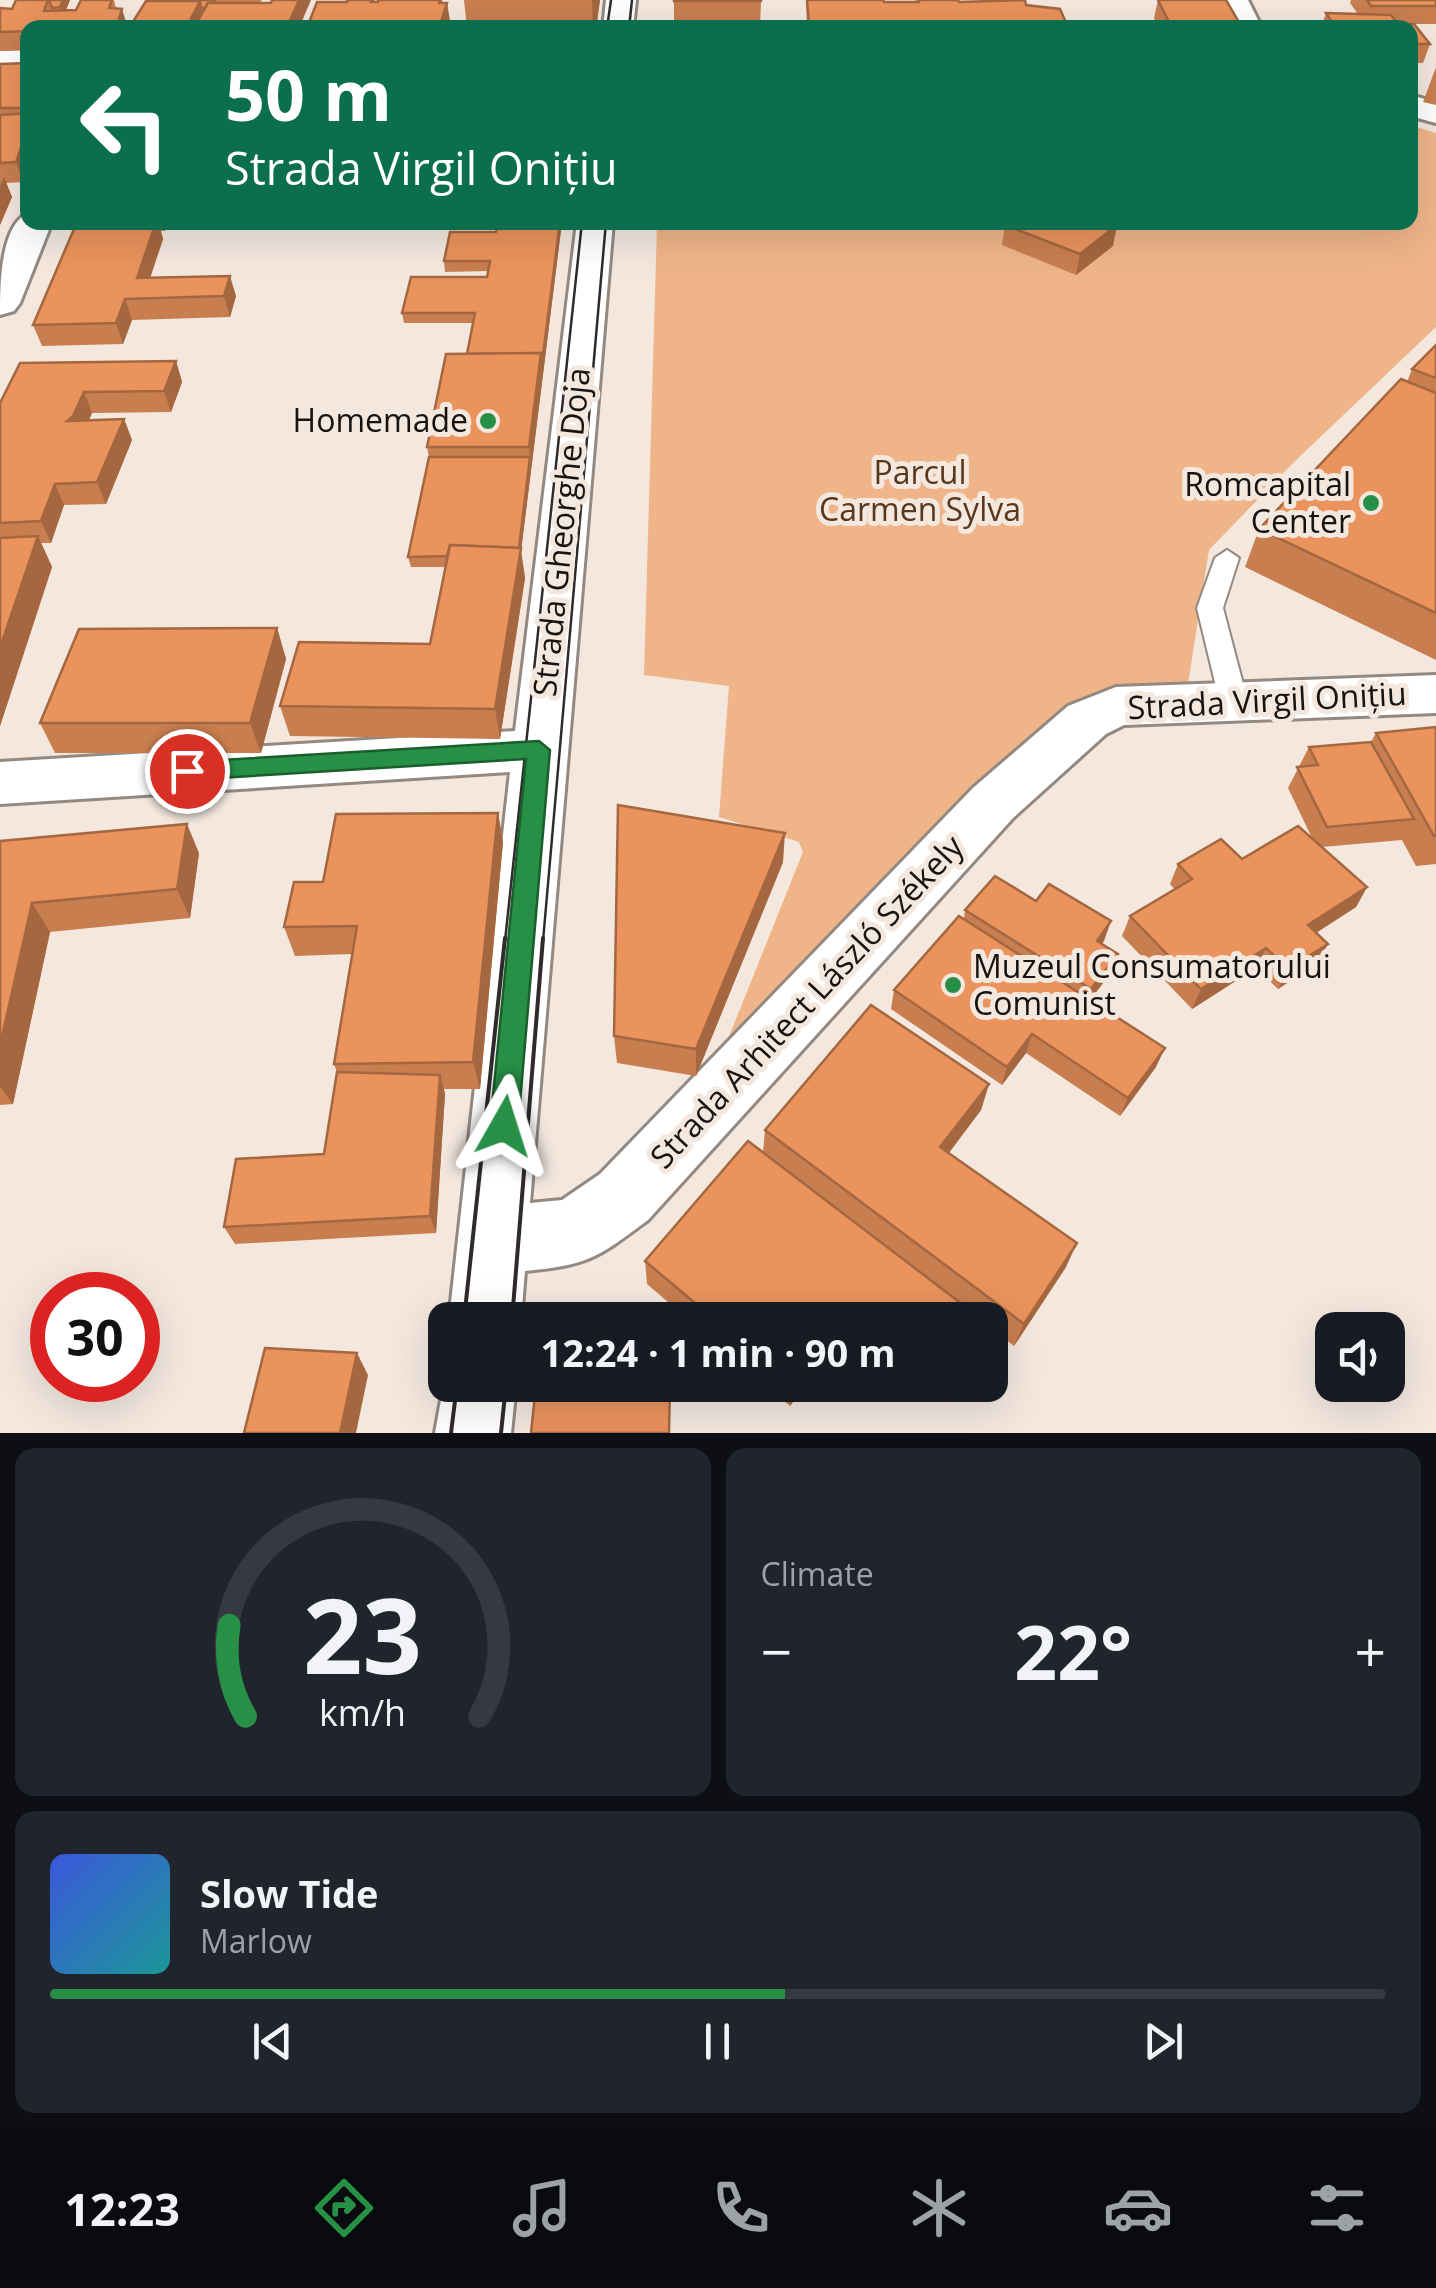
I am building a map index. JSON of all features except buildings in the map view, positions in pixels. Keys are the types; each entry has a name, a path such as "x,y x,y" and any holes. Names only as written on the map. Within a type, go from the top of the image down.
{"street":[{"path":"0,303 31,230"},
{"name":"Strada Gheorghe Doja","path":"487,1302 593,230"},
{"name":"Strada Virgil Onițiu","path":"1099,715 1116,706 1436,694"},
{"name":"Strada Arhitect László Székely","path":"493,1240 573,1234 624,1197 993,804 1087,720 1099,715"},
{"path":"0,783 539,750"},
{"path":"473,1433 477,1402"}],"lane":[{"path":"1227,558 1210,608 1234,702"}],"green space":[{"name":"Parcul Carmen Sylva","path":"1418,127 1436,133 1436,327 1293,463 1209,550 1187,690 1092,698 718,1064 803,852 799,842 719,817 729,686 644,675 657,230 1418,230"}],"tram line":[{"path":"608,20 611,0"},
{"path":"630,20 632,0"},
{"path":"505,941 581,230"},
{"path":"543,941 605,230"},
{"path":"466,1302 505,938"},
{"path":"513,1302 543,938"},
{"path":"451,1433 455,1402"},
{"path":"501,1433 504,1402"}],"place":[{"name":"Homemade","path":"488,421"},
{"name":"Romcapital Center","path":"1371,503"},
{"name":"Muzeul Consumatorului Comunist","path":"953,985"}],"route":[{"path":"187,771 539,750 504,1126"}]}
